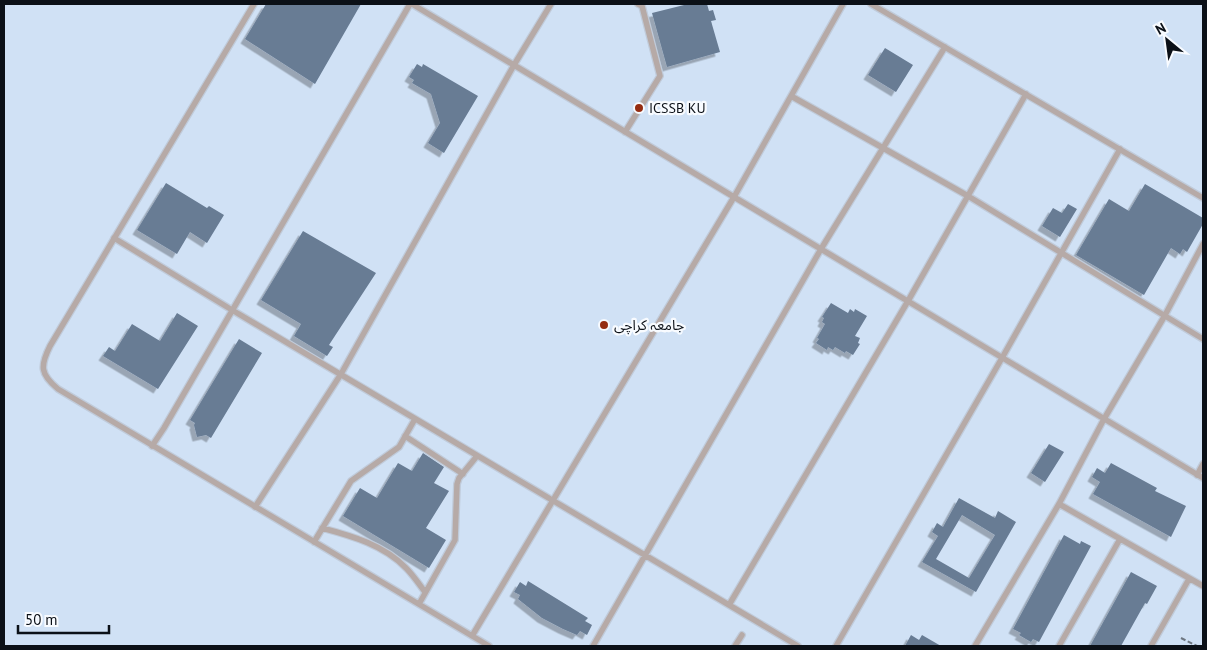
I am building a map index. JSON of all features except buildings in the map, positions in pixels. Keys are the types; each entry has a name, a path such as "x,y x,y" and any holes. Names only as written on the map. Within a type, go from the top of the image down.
{"lane":[{"path":"254,4 50,346 43,359 45,375 58,389 489,646"},
{"path":"152,446 411,4 1200,477 1203,464"},
{"path":"256,507 341,374 514,65 551,4"},
{"path":"625,132 660,76 640,5 650,4"},
{"path":"472,636 734,197 843,4"},
{"path":"871,4 1203,198"},
{"path":"593,646 821,249 945,47"},
{"path":"729,606 908,301 1026,94"},
{"path":"791,96 968,196 1203,339"},
{"path":"836,646 1120,149"},
{"path":"114,238 798,646"},
{"path":"975,646 1059,504 1104,419 1164,316 1203,244"},
{"path":"314,542 351,481 399,447 415,419"},
{"path":"405,436 463,474"},
{"path":"419,604 455,540 457,484 477,456"},
{"path":"1059,504 1203,586"},
{"path":"322,528 361,538 389,555 405,567 425,592"},
{"path":"1059,646 1120,539"},
{"path":"1151,646 1189,578"},
{"path":"735,646 742,635"}],"path":[{"path":"1181,638 1197,646"}],"shaded area":[{"name":"جامعہ کراچی","path":"4,4 1203,4 1203,646 4,646"}],"place":[{"name":"ICSSB KU","path":"639,108"},
{"name":"جامعہ کراچی","path":"604,325"}]}
